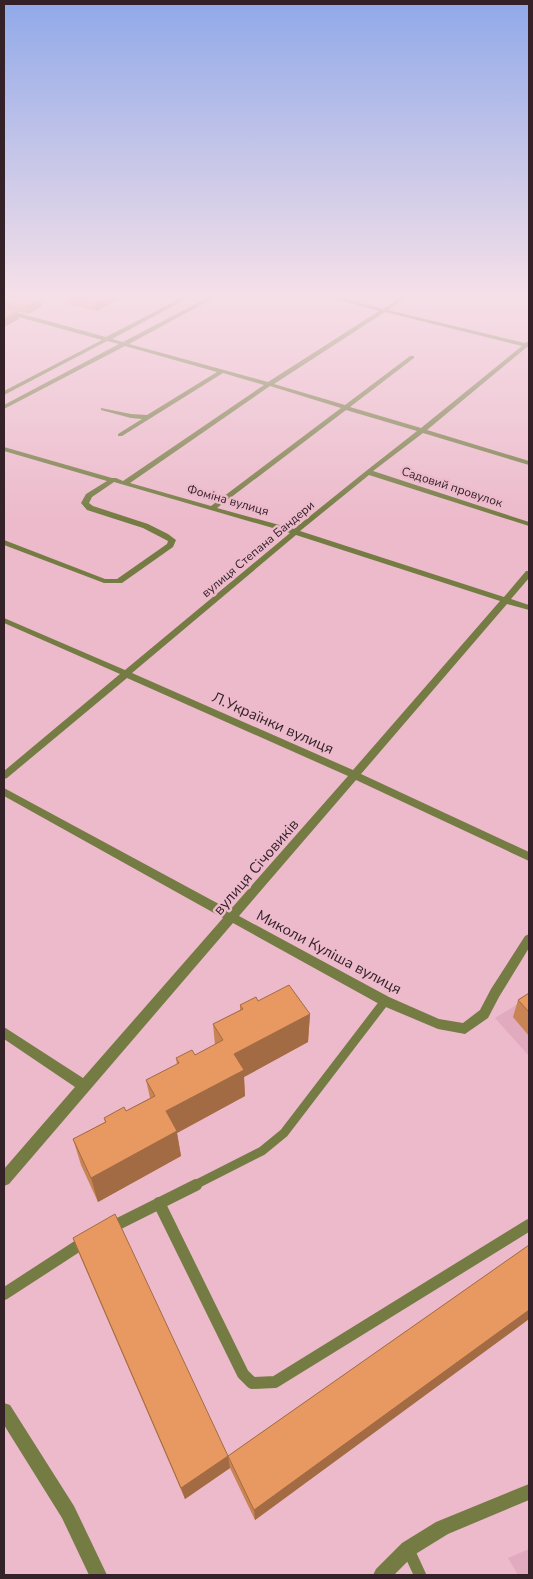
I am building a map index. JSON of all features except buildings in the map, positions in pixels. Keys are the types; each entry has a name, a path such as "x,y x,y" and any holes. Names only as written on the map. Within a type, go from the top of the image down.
{"street":[{"path":"4,393 45,372"},
{"path":"4,407 72,372"},
{"path":"120,435 221,372"},
{"path":"224,372 529,463"},
{"path":"126,482 288,372"},
{"path":"212,508 392,372"},
{"name":"вулиця Степана Бандери","path":"4,776 295,532 495,372"},
{"path":"102,409 131,416 149,417"},
{"name":"Фоміна вулиця","path":"4,449 126,482 295,532 529,608"},
{"name":"Садовий провулок","path":"368,472 529,524"},
{"path":"4,542 104,581 119,581 170,544 172,540 161,533 90,508 85,503 89,496 114,479"},
{"name":"вулиця Січовиків","path":"4,1178 355,776 529,573"},
{"name":"Л.Українки вулиця","path":"4,620 355,776 529,857"},
{"name":"Миколи Куліша вулиця","path":"4,792 385,1000 438,1024 465,1029 484,1014 529,939"},
{"path":"4,1032 85,1086"},
{"path":"4,1411 68,1512 98,1575"},
{"path":"382,1575 408,1549 442,1528 529,1492"}],"lane":[{"path":"4,1294 98,1234 262,1151 284,1133 385,1000"},
{"path":"159,1203 243,1374 252,1383 275,1382 529,1225"},
{"path":"408,1549 420,1575"}],"shaded area":[{"path":"529,997 529,1056 495,1018"},
{"path":"529,1549 529,1575 518,1575 508,1558"}]}
